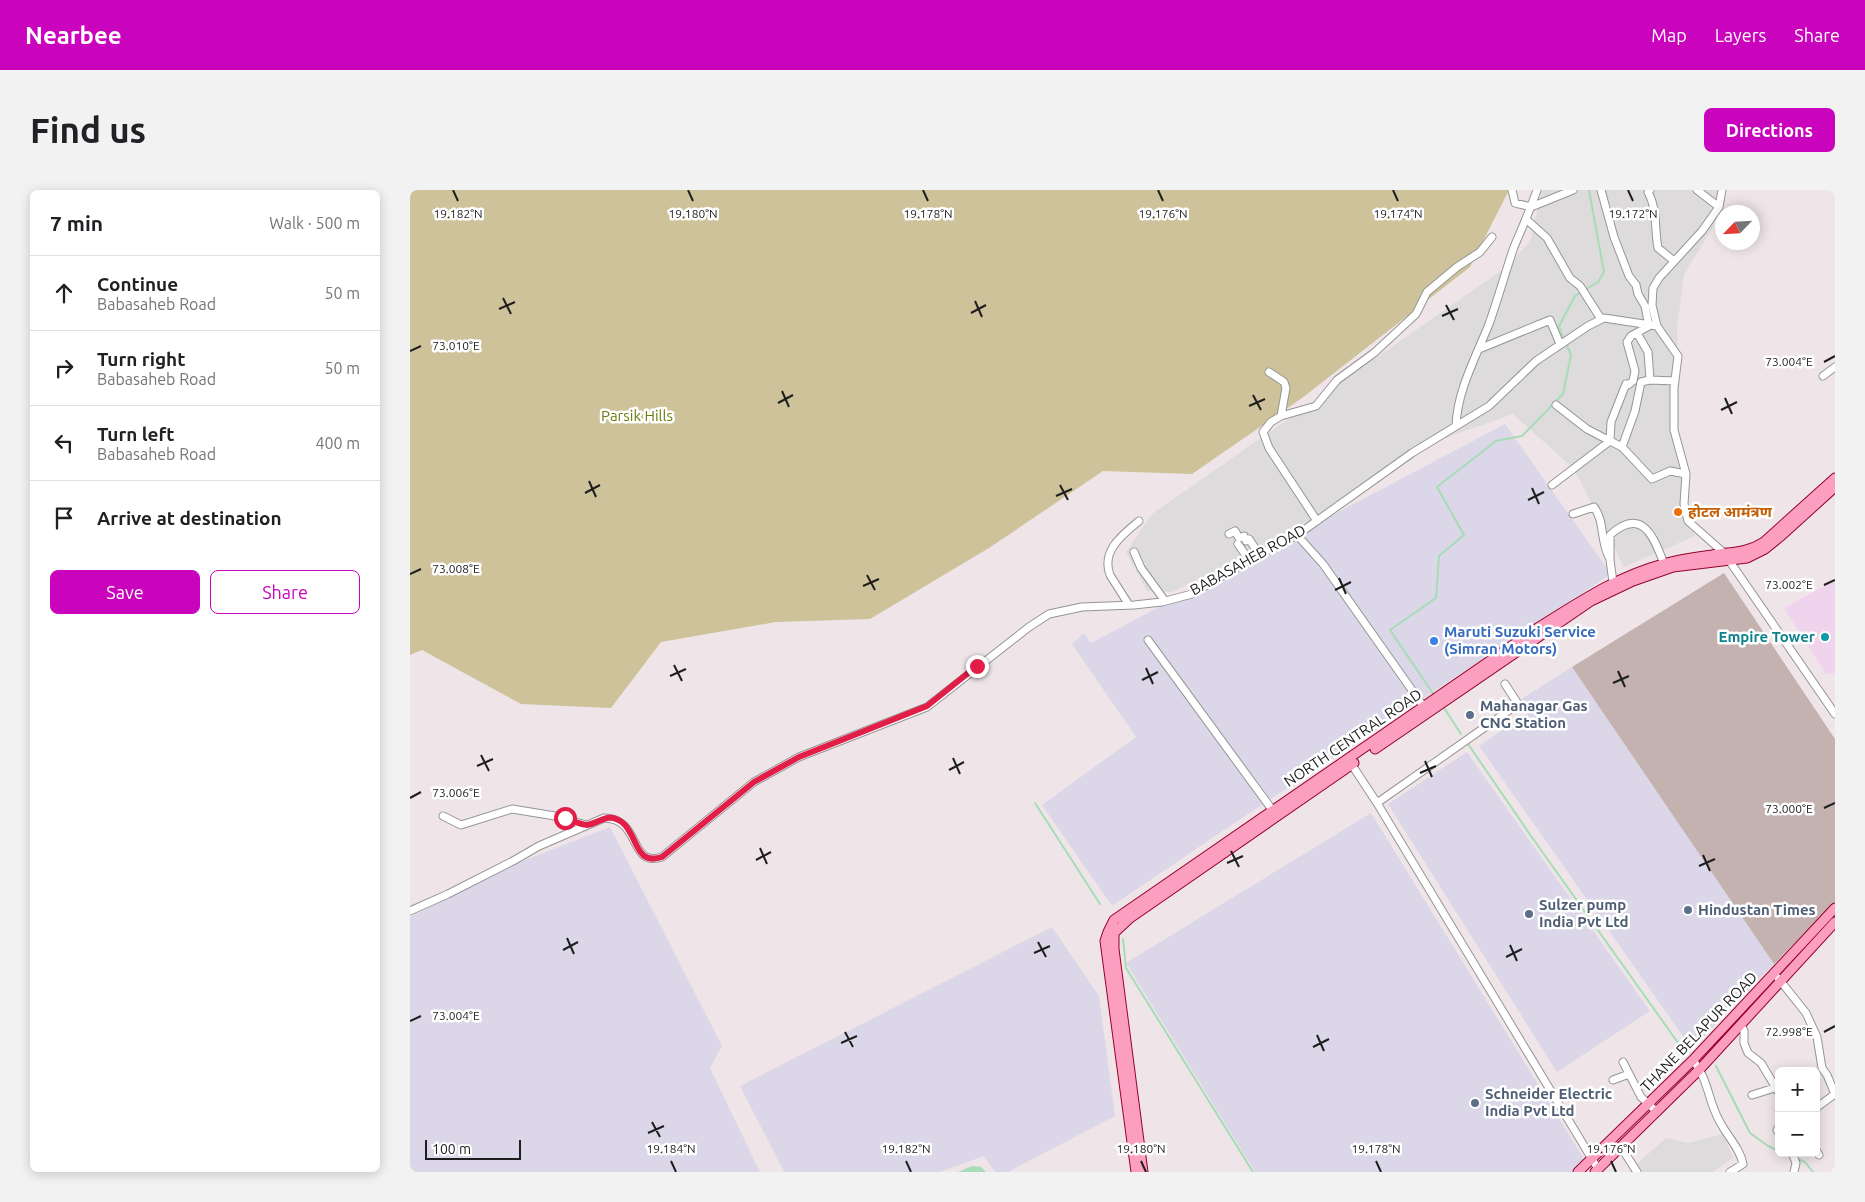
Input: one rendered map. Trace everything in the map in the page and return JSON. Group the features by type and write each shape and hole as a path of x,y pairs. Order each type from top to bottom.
{"main road":[{"name":"NORTH CENTRAL ROAD","path":"1111,932 1114,920 1124,912 1275,814 1428,707 1591,601 1633,581 1673,568 1726,557 1746,551 1764,542 1835,478"},
{"name":"NORTH CENTRAL ROAD","path":"1428,707 1536,629 1613,582 1664,564 1726,557 1747,558 1765,549 1835,487"},
{"name":"THANE BELAPUR ROAD","path":"1578,1172 1693,1060 1835,908"},
{"name":"THANE BELAPUR ROAD","path":"1597,1171 1700,1069 1835,922"},
{"path":"1111,932 1105,942 1136,1172"},
{"path":"1111,932 1143,1172"}],"street":[{"path":"1512,190 1516,204 1531,207 1573,190"},
{"path":"1456,426 1456,412 1461,394 1502,288 1514,247 1527,220 1537,190"},
{"path":"1600,190 1614,238 1629,276 1636,285 1638,294 1653,326 1678,356 1675,381 1674,430 1686,474 1684,504 1688,521 1726,557 1835,714"},
{"path":"1697,190 1716,205"},
{"path":"1719,205 1722,190"},
{"path":"1648,191 1654,201 1656,212 1658,248 1674,261"},
{"path":"1653,326 1653,288 1659,278 1702,231 1715,213"},
{"path":"1527,220 1548,238 1570,278 1580,286 1601,319 1653,326"},
{"path":"1317,521 1269,448 1263,432 1271,422 1281,416 1316,406 1336,380 1374,353 1416,314 1427,292 1457,267 1480,252 1492,237"},
{"name":"BABASAHEB ROAD","path":"410,911 513,861 538,846 604,818 615,818 623,823 639,850 646,857 654,860 662,857 754,782 799,757 927,706 1029,627 1049,614 1082,606 1129,605 1165,601 1192,594 1259,554 1297,535 1412,453 1489,406 1536,361 1601,319"},
{"path":"1479,349 1550,320 1560,344"},
{"path":"1633,381 1635,371 1628,342 1631,336 1653,326"},
{"path":"1637,333 1648,352 1650,380"},
{"path":"1823,376 1835,367"},
{"path":"1269,372 1284,382 1286,388 1281,416"},
{"path":"1552,485 1610,441 1611,422 1626,384 1633,381 1675,381"},
{"path":"1622,447 1635,411 1641,382"},
{"path":"1556,405 1587,429 1622,447 1652,479 1670,471 1686,474"},
{"path":"1573,514 1594,507 1601,517 1604,549 1610,560"},
{"path":"1129,605 1110,575 1108,554 1124,533 1139,520"},
{"path":"1613,582 1610,560 1610,535 1620,526 1643,525 1658,546 1664,564"},
{"path":"1229,534 1235,531 1239,538 1244,536 1246,541 1249,539 1259,554"},
{"path":"1297,535 1323,564 1428,707"},
{"path":"1238,544 1249,560"},
{"path":"1134,552 1141,568 1165,601"},
{"path":"1148,640 1275,814"},
{"path":"1377,803 1518,704 1505,684"},
{"path":"1350,762 1377,803 1592,1159 1597,1171"},
{"path":"443,816 461,825 512,809 554,816 586,825"},
{"path":"1775,974 1806,1012 1817,1038 1819,1067"},
{"path":"1741,1025 1748,1053 1761,1063 1775,1085"},
{"path":"1693,1060 1700,1069 1718,1120 1741,1156 1743,1164 1730,1172"},
{"path":"1623,1062 1635,1087 1657,1112"},
{"path":"1820,1071 1827,1075 1835,1094 1820,1105"},
{"path":"1613,1080 1629,1074"},
{"path":"1752,1095 1775,1091"},
{"path":"1621,1147 1637,1172"},
{"path":"1793,1157 1796,1163 1794,1172"}],"shaded area":[{"path":"1542,190 1721,190 1718,205 1715,205 1712,229 1684,274 1677,328 1679,387 1673,440 1695,536 1624,567 1574,469 1513,414 1440,440 1274,542 1172,592 1147,591 1126,552 1152,514 1502,270 1530,242"},
{"path":"1505,424 1611,574 1112,906 1042,805 1136,737 1072,644 1084,633 1091,643"},
{"path":"1724,573 1835,739 1835,902 1774,964 1572,667"},
{"path":"1835,580 1835,673 1826,674 1784,608"},
{"name":"Hindustan Times","path":"1572,667 1774,964 1692,1049 1479,746 1528,713 1520,700"},
{"path":"1467,752 1650,1011 1557,1072 1388,804"},
{"path":"1371,813 1584,1159 1571,1172 1255,1172 1126,963"},
{"path":"610,827 722,1046 710,1068 760,1172 410,1172 410,917 523,861"},
{"path":"1052,927 1099,996 1115,1116 1008,1172 995,1172 984,1156 940,1172 784,1172 740,1086"},
{"path":"1723,1134 1733,1158 1713,1172 1628,1172 1666,1138 1688,1143"},
{"path":"972,1166 981,1167 986,1172 958,1172"}],"green space":[{"name":"Parsik Hills","path":"410,190 1509,190 1470,267 1302,398 1192,474 1103,471 989,548 870,619 776,622 661,642 611,708 521,704 422,650 410,655"}],"waterway":[{"path":"1585,290 1598,282 1604,272 1589,190"},
{"path":"1564,339 1559,326 1575,296 1581,292"},
{"path":"1434,695 1390,630 1436,598 1439,556 1464,535 1437,487 1496,441 1522,436 1563,394 1571,355 1566,343"},
{"path":"1444,708 1461,734"},
{"path":"1468,744 1686,1054"},
{"path":"1035,803 1100,904"},
{"path":"1123,939 1126,968 1253,1172"},
{"path":"1716,1066 1750,1133 1775,1149"},
{"path":"1796,1158 1805,1162 1813,1172"}],"place":[{"name":"होटल आमंत्रण","path":"1678,512"},
{"name":"Empire Tower","path":"1825,637"},
{"name":"Maruti Suzuki Service (Simran Motors)","path":"1434,641"},
{"name":"Mahanagar Gas CNG Station","path":"1470,715"},
{"name":"Hindustan Times","path":"1688,910"},
{"name":"Sulzer pump India Pvt Ltd","path":"1529,914"},
{"name":"Schneider Electric India Pvt Ltd","path":"1475,1103"}],"route":[{"path":"565,818 586,825 604,818 615,818 623,823 639,850 646,857 654,860 672,850 754,782 799,757 927,706 977,666"}]}
